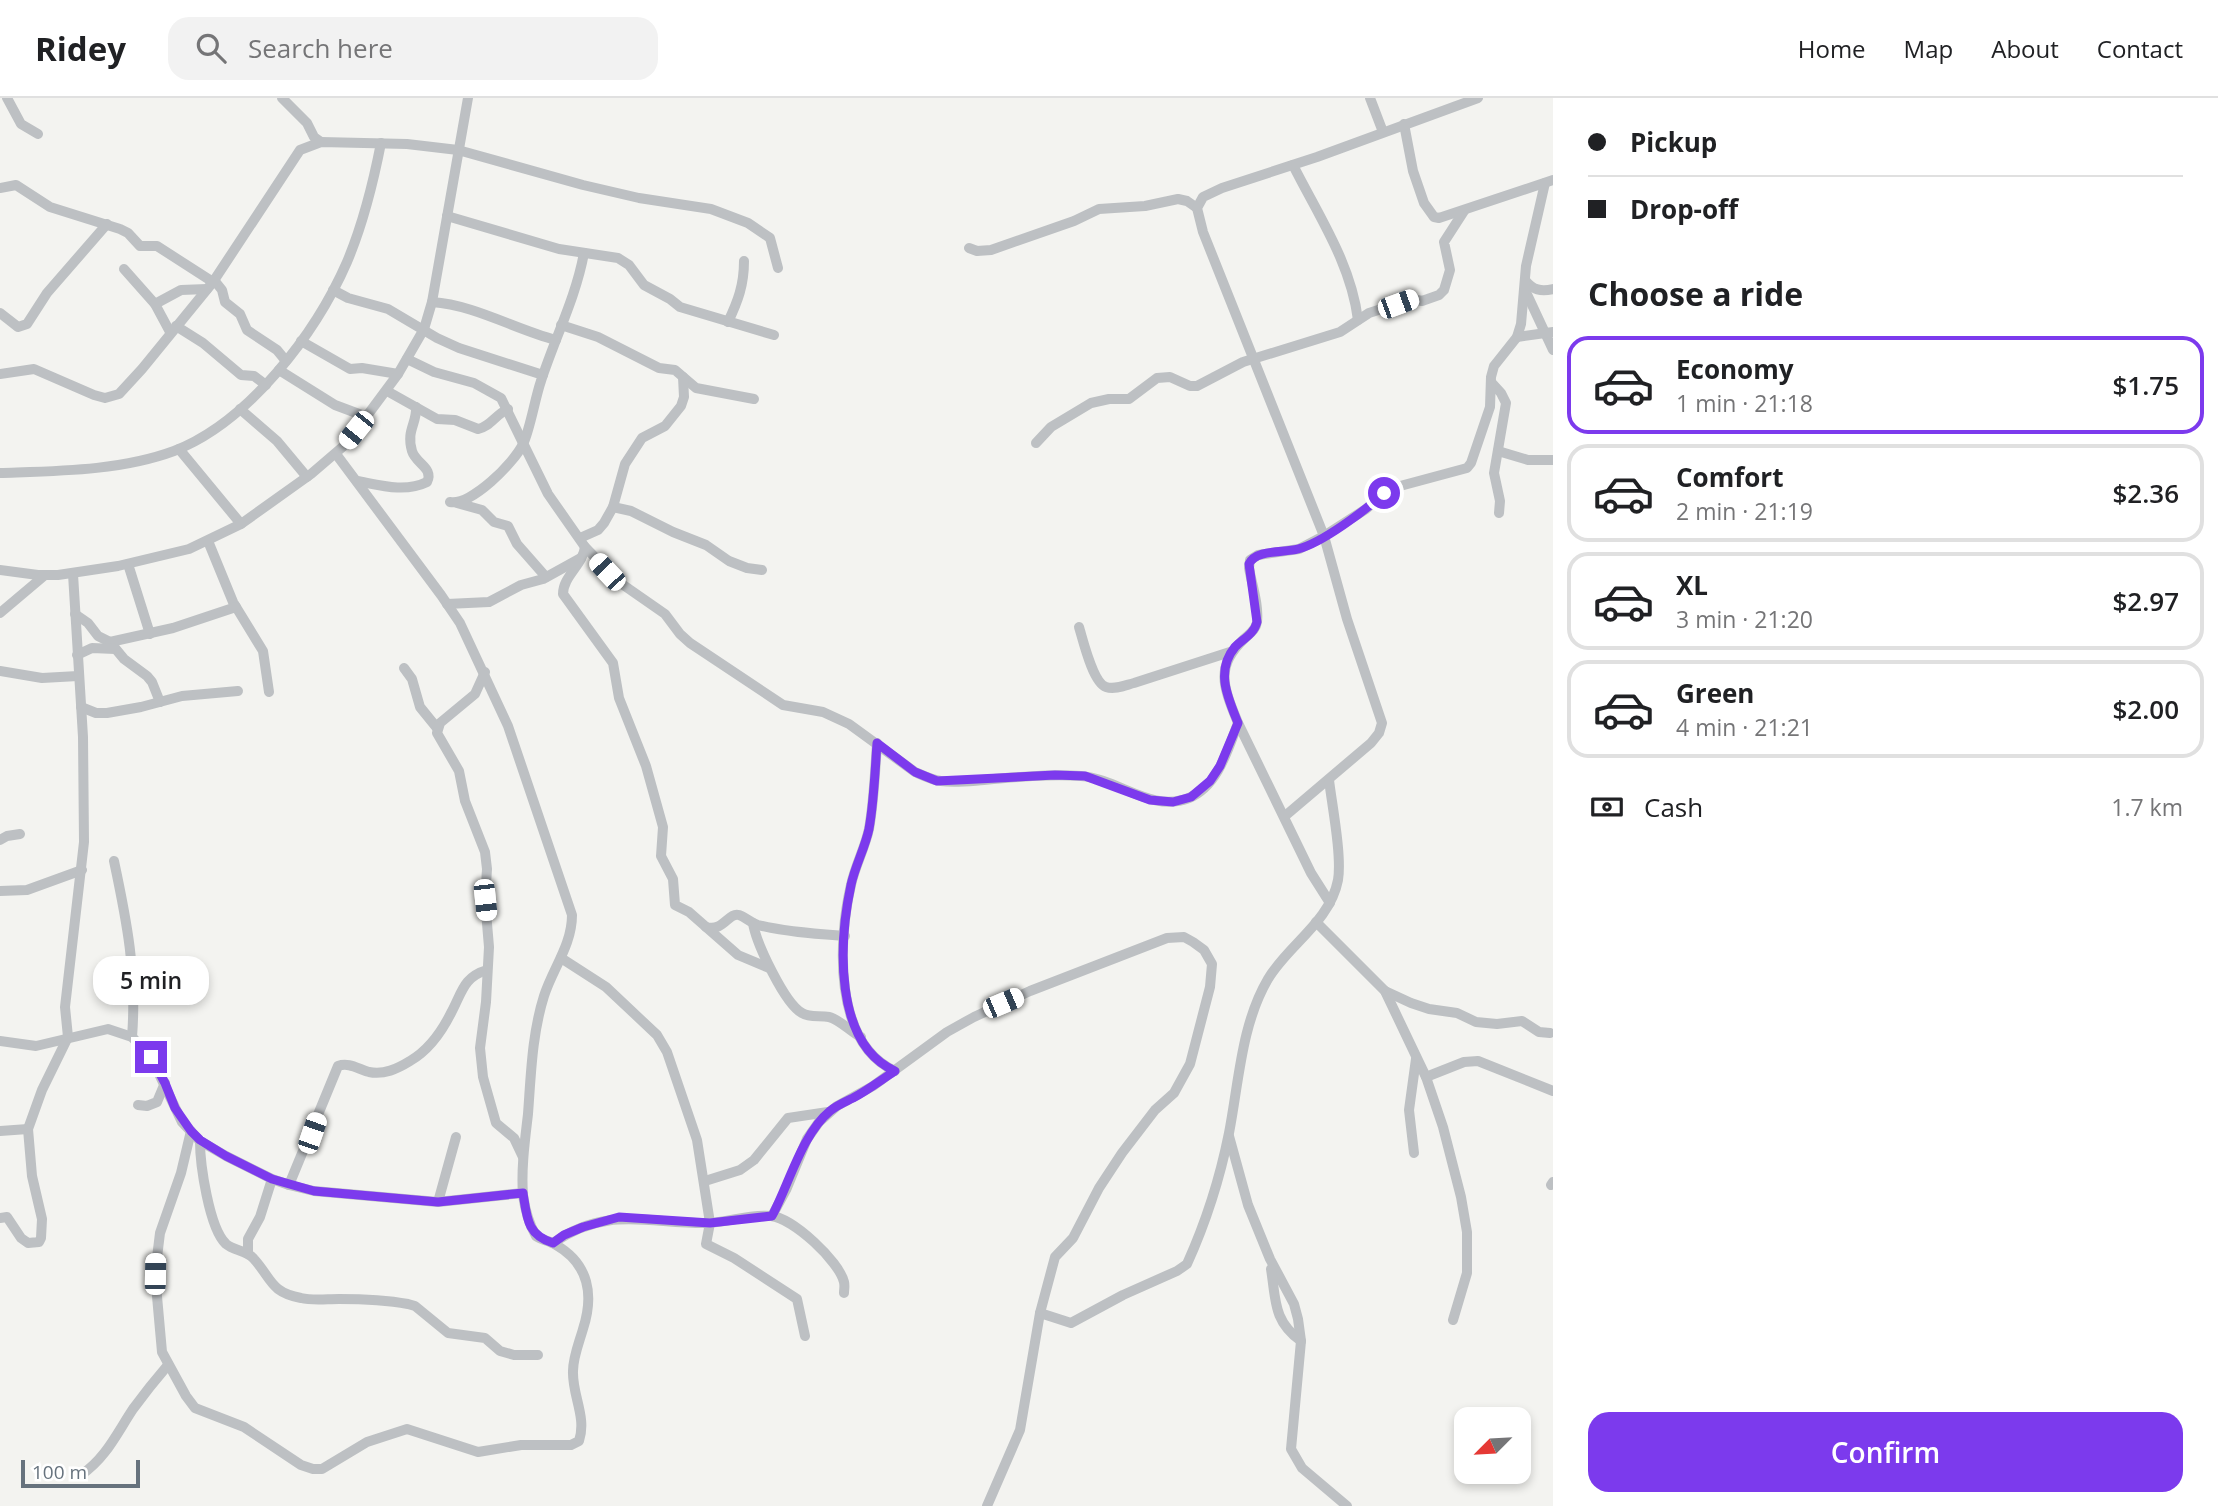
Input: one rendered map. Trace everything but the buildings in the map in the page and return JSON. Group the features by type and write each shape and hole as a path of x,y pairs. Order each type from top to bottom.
{"street":[{"path":"282,98 307,123 314,137 321,142"},
{"path":"0,570 45,575 73,574 128,564 208,541 241,524 336,454 387,391 424,329 432,302 468,98"},
{"path":"1370,98 1383,132"},
{"path":"1285,816 1371,743 1379,733 1382,723 1347,619 1324,536 1252,360 1203,232 1197,208 1200,201 1210,193 1478,98"},
{"path":"6,105 21,124 38,134"},
{"path":"1404,124 1413,171 1430,215 1439,218 1464,211 1549,181"},
{"path":"0,374 34,369 81,391 105,398 124,389 211,284 300,150 321,142 458,150 583,185 639,198 711,209 748,223 763,233 773,243 778,268"},
{"path":"0,473 99,467 136,461 178,449 213,430 240,409 266,385 301,341 333,290 360,229 381,144"},
{"path":"1293,165 1311,201 1326,223 1338,251 1359,320"},
{"path":"1330,903 1311,873 1259,768 1238,723 1224,680 1224,669 1233,651 1253,631 1257,622 1250,560 1258,555 1300,549 1366,509 1389,489 1466,468 1471,463 1488,416 1494,366 1517,337 1522,319 1524,284 1549,181"},
{"path":"0,188 16,185 50,207 107,224 128,233 140,246 154,245 171,254 222,290 225,302 240,314 247,330 276,350 282,365 335,405 367,417"},
{"path":"970,248 977,251 991,250 1074,221 1099,209 1145,206 1178,199 1197,208"},
{"path":"1036,443 1051,428 1091,403 1129,398 1152,381 1164,376 1197,386 1252,360 1340,332 1369,313 1412,299 1427,300 1444,290 1450,270 1444,242 1464,211"},
{"path":"447,216 542,245 618,258 629,265 643,285 680,307 774,335"},
{"path":"0,313 18,327 27,324 47,293 107,224"},
{"path":"563,587 544,578 517,544 508,526 494,522 482,510 454,503 487,486 523,444 543,375 578,282 584,253"},
{"path":"728,322 744,281 744,261"},
{"path":"124,269 173,329 203,343 241,375 254,376 266,385"},
{"path":"155,304 181,290 211,284"},
{"path":"1524,284 1540,291 1553,289"},
{"path":"1524,284 1549,333 1553,350"},
{"path":"333,290 348,298 388,309 459,348 543,375"},
{"path":"432,302 471,309 556,340"},
{"path":"561,325 598,337 659,368 671,368 696,388 754,399"},
{"path":"1517,337 1549,333"},
{"path":"301,341 350,369 362,368 398,374"},
{"path":"407,359 433,372 474,383 501,398 556,508 583,547 619,582 665,614 690,643 783,705 832,715 877,743 915,772 937,781 1085,776 1150,800 1173,802 1191,797 1210,781 1220,766 1238,723"},
{"path":"447,604 489,602 521,585 544,578 583,547 613,507 625,464 642,439 666,426 681,405 684,397 683,377"},
{"path":"1491,382 1506,403 1494,473 1500,501 1499,513"},
{"path":"387,391 438,419 455,419 478,429 487,426 496,415 508,409"},
{"path":"357,481 396,487 412,487 427,482 430,476 428,471 415,458 411,444 410,430 416,407"},
{"path":"240,409 277,441 307,477"},
{"path":"178,449 241,524"},
{"path":"1498,450 1531,460 1553,460"},
{"path":"191,1131 155,1258 162,1352 195,1408 244,1427 301,1465 313,1469 322,1469 367,1442 407,1429 478,1452 521,1445 571,1445 579,1441 583,1431 573,1374 575,1355 590,1309 587,1281 581,1268 566,1252 536,1236 523,1193 538,1022 544,995 572,927 568,902 518,751 485,672 460,623 336,454"},
{"path":"613,507 631,510 673,532 706,545 729,561 762,570"},
{"path":"208,541 236,607 259,641 269,692"},
{"path":"583,547 563,587 565,599 613,663 620,698 646,766 663,827 661,856 673,878 675,905 690,912 738,955 769,968"},
{"path":"128,564 150,634"},
{"path":"0,1218 7,1217 21,1238 28,1243 39,1242 42,1219 32,1177 28,1129 42,1090 68,1037 65,1007 84,842 81,707 73,574"},
{"path":"0,613 45,575"},
{"path":"77,655 92,648 113,646 236,607"},
{"path":"75,614 88,623 98,636 113,646 124,659 147,676 160,702"},
{"path":"1079,627 1091,665 1105,687 1134,683 1233,651"},
{"path":"404,668 412,678 420,707 437,728 439,737 456,762 466,802 485,852 489,947 480,1048 483,1076 496,1123 514,1138 524,1158"},
{"path":"0,671 42,678 78,676"},
{"path":"437,728 448,715 475,694 485,672"},
{"path":"81,707 96,713 107,713 182,696 238,691"},
{"path":"877,743 868,831 851,884 843,985 848,1007 872,1056 895,1071"},
{"path":"1040,1313 1071,1323 1187,1264 1216,1193 1246,1034 1261,994 1269,978 1330,903 1338,878 1329,779"},
{"path":"0,840 20,834"},
{"path":"114,861 134,979 132,1037"},
{"path":"0,891 27,890 82,870"},
{"path":"706,927 720,928 735,914 753,923 811,934 845,936"},
{"path":"1316,922 1385,991 1426,1077 1449,1146 1467,1232 1467,1273 1453,1320"},
{"path":"753,923 769,968 799,1012 809,1016 832,1017 861,1037"},
{"path":"772,1216 807,1139 828,1112 895,1071 947,1032 1030,991 1167,938 1184,937 1204,950 1212,964 1210,987 1190,1065 1174,1093 1122,1153 1099,1188 1073,1238 1055,1257 1040,1313 1020,1430 986,1506"},
{"path":"561,958 606,986 663,1043 694,1130 705,1181 710,1223 707,1245 734,1258 797,1299 805,1336"},
{"path":"289,1185 338,1066 345,1065 369,1072 386,1072 410,1061 437,1038 463,985 471,977 487,970"},
{"path":"1385,991 1420,1006 1457,1013 1476,1022 1497,1024 1522,1021 1539,1032 1550,1033"},
{"path":"0,1041 36,1045 108,1028 132,1037 151,1057 175,1108 200,1140 226,1156 289,1185 314,1191 438,1202 523,1193"},
{"path":"1414,1153 1409,1110 1416,1056"},
{"path":"1426,1077 1464,1062 1478,1061 1553,1091"},
{"path":"138,1105 147,1106 157,1102 165,1083"},
{"path":"705,1181 740,1170 754,1160 788,1118 828,1112"},
{"path":"0,1131 28,1129"},
{"path":"1229,1134 1242,1188 1270,1259 1294,1304 1301,1341 1291,1449 1302,1468 1348,1506"},
{"path":"438,1202 456,1137"},
{"path":"200,1140 204,1186 219,1233 226,1244 248,1254 270,1283 290,1295 314,1300 408,1304 415,1306 448,1333 485,1338 500,1352 538,1355"},
{"path":"248,1254 249,1234 260,1217 272,1179"},
{"path":"553,1243 583,1227 619,1217 710,1223 772,1216 783,1219 827,1255 844,1282 844,1293"},
{"path":"1270,1259 1280,1321 1290,1334 1301,1341"},
{"path":"81,1475 90,1469 114,1442 132,1411 168,1365"}],"route":[{"path":"151,1057 182,1122 200,1140 226,1156 289,1185 314,1191 438,1202 523,1193 532,1230 542,1240 553,1243 583,1227 619,1217 710,1223 772,1216 807,1139 819,1122 828,1112 895,1071 882,1065 865,1045 848,1007 842,972 851,884 871,817 877,743 915,772 937,781 1085,776 1159,802 1173,802 1191,797 1202,790 1220,766 1238,723 1228,698 1224,669 1235,648 1256,627 1250,560 1258,555 1310,545 1366,509 1384,493"}]}
